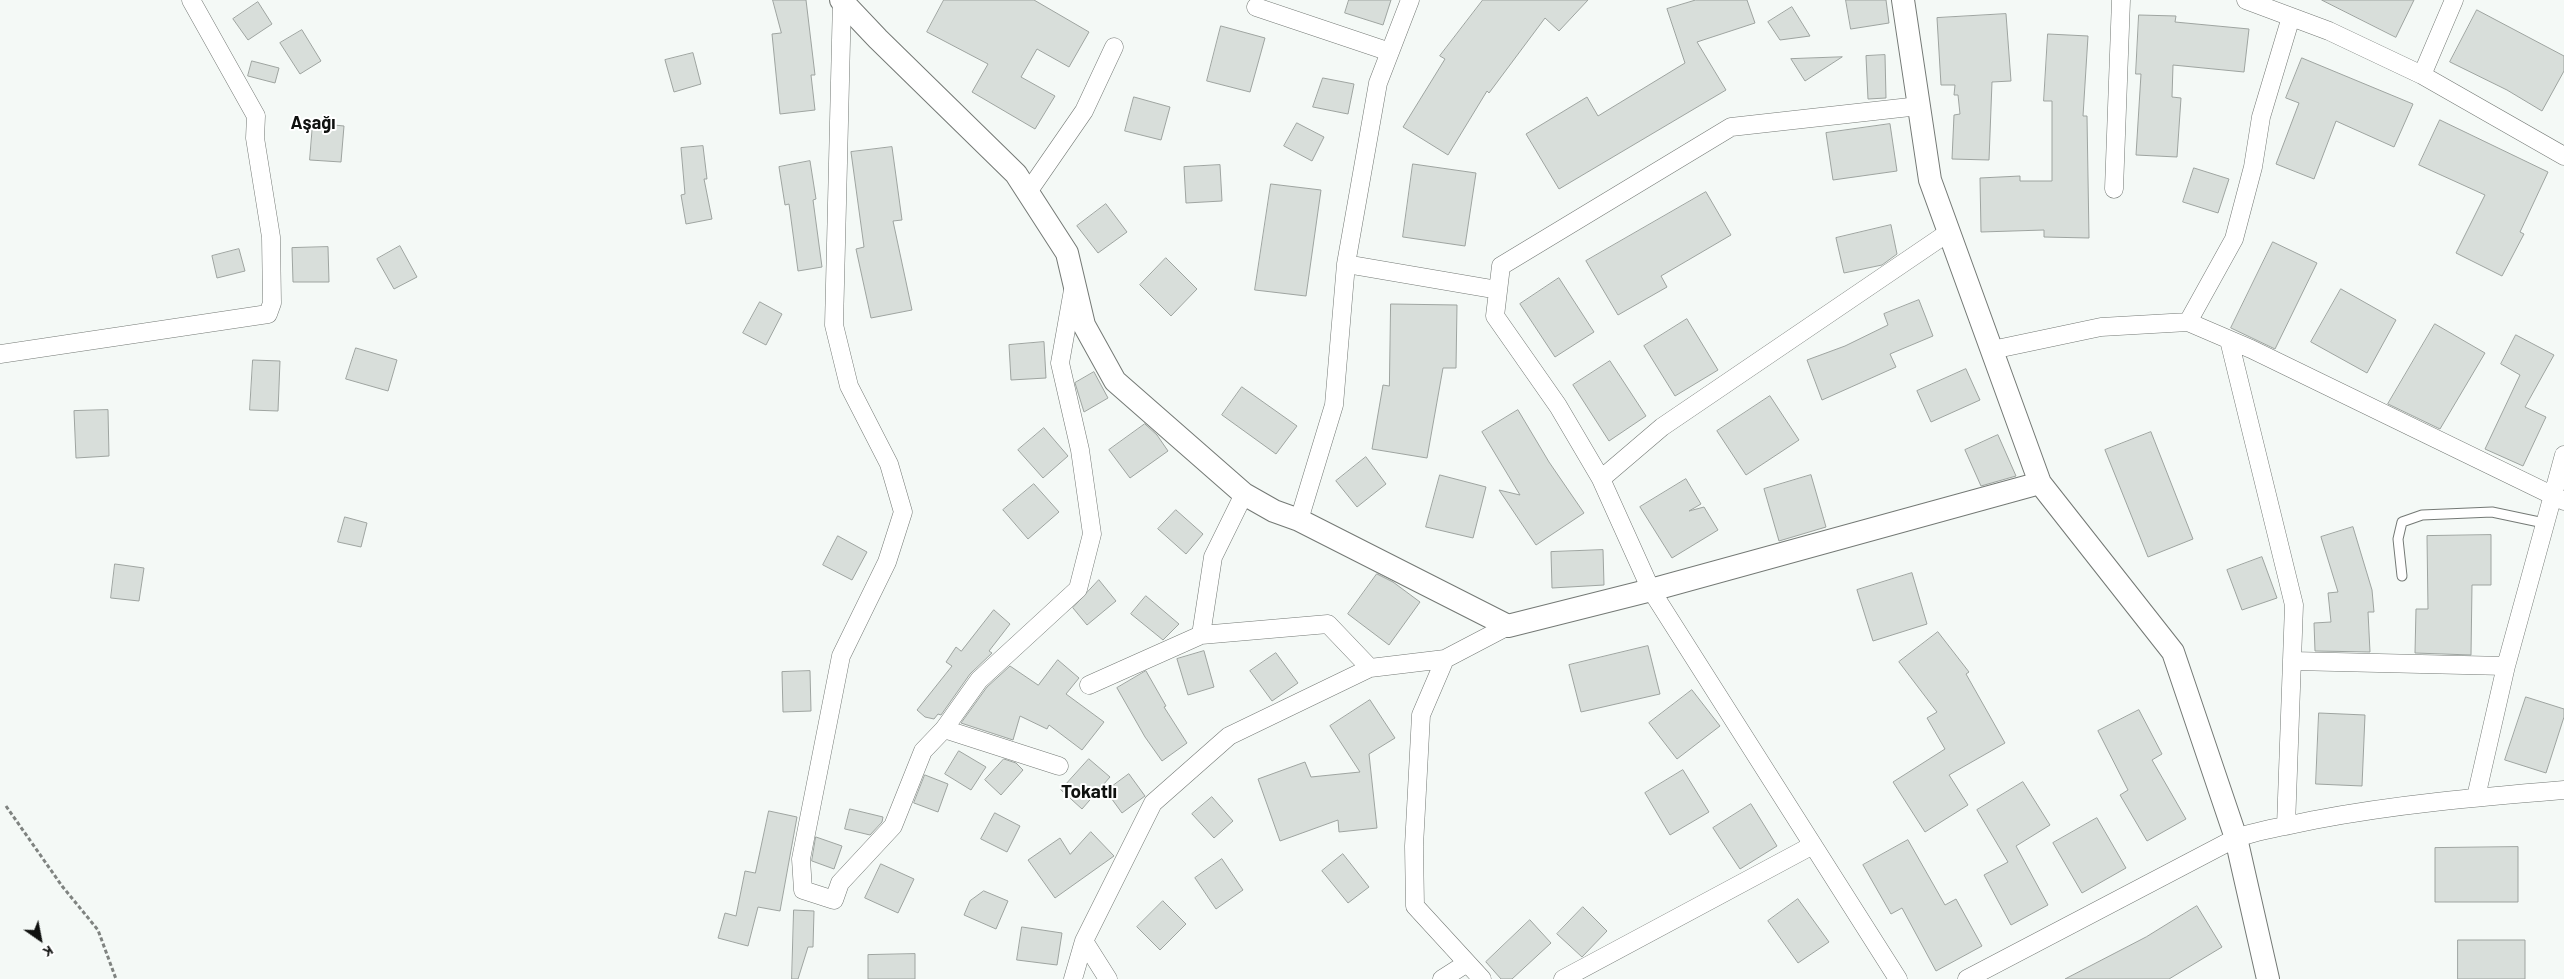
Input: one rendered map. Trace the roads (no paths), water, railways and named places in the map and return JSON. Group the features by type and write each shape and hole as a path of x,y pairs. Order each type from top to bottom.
{"street":[{"path":"0,354 268,314 272,303 271,237 255,138 256,116 191,0"},
{"path":"842,0 878,40 1016,174 1067,253 1084,325 1115,381 1244,494 1274,512 1299,520 1508,626"},
{"path":"842,0 834,325 849,386 889,464 903,512 887,562 841,656 801,858 803,890 834,900 840,883 893,826 923,750 944,729 979,680 1078,589 1092,534 1080,450 1060,363 1074,285"},
{"path":"1299,520 1334,405 1346,264 1378,83 1410,0"},
{"path":"1903,0 1930,180 2040,483 2173,652 2236,838 2268,979"},
{"path":"2114,189 2121,0"},
{"path":"2246,0 2329,30 2422,75 2564,156"},
{"path":"2422,75 2454,0"},
{"path":"1256,6 1390,52"},
{"path":"2188,322 2234,239 2253,167 2261,117 2291,17"},
{"path":"1028,192 1084,111 1114,47"},
{"path":"1898,979 1651,590 1601,479 1558,406 1495,316 1501,266 1731,127 1919,106"},
{"path":"1601,479 1662,427 1949,232"},
{"path":"1346,264 1498,290"},
{"path":"1992,350 2101,327 2188,322 2558,499"},
{"path":"2229,340 2294,606 2286,826"},
{"path":"2476,797 2506,666 2544,523 2558,499 2564,456"},
{"path":"1073,979 1084,941 1153,803 1229,736 1370,668 1445,659 1508,626 1651,590 2040,483"},
{"path":"1201,635 1214,557 1244,494"},
{"path":"1089,686 1201,635 1328,624 1370,668"},
{"path":"1445,659 1421,715 1414,846 1415,906 1482,979"},
{"path":"2293,661 2506,666"},
{"path":"944,729 1059,766"},
{"path":"1968,979 2236,838 2264,829 2362,811 2476,797 2564,790"},
{"path":"1563,979 1813,845"},
{"path":"1084,941 1108,979"},
{"path":"1442,979 1467,963"}],"lane":[{"path":"2402,576 2398,539 2402,522 2422,515 2492,512 2544,523"}],"district":[{"name":"Aşağı","path":"313,123"},
{"name":"Tokatlı","path":"1089,792"}]}
